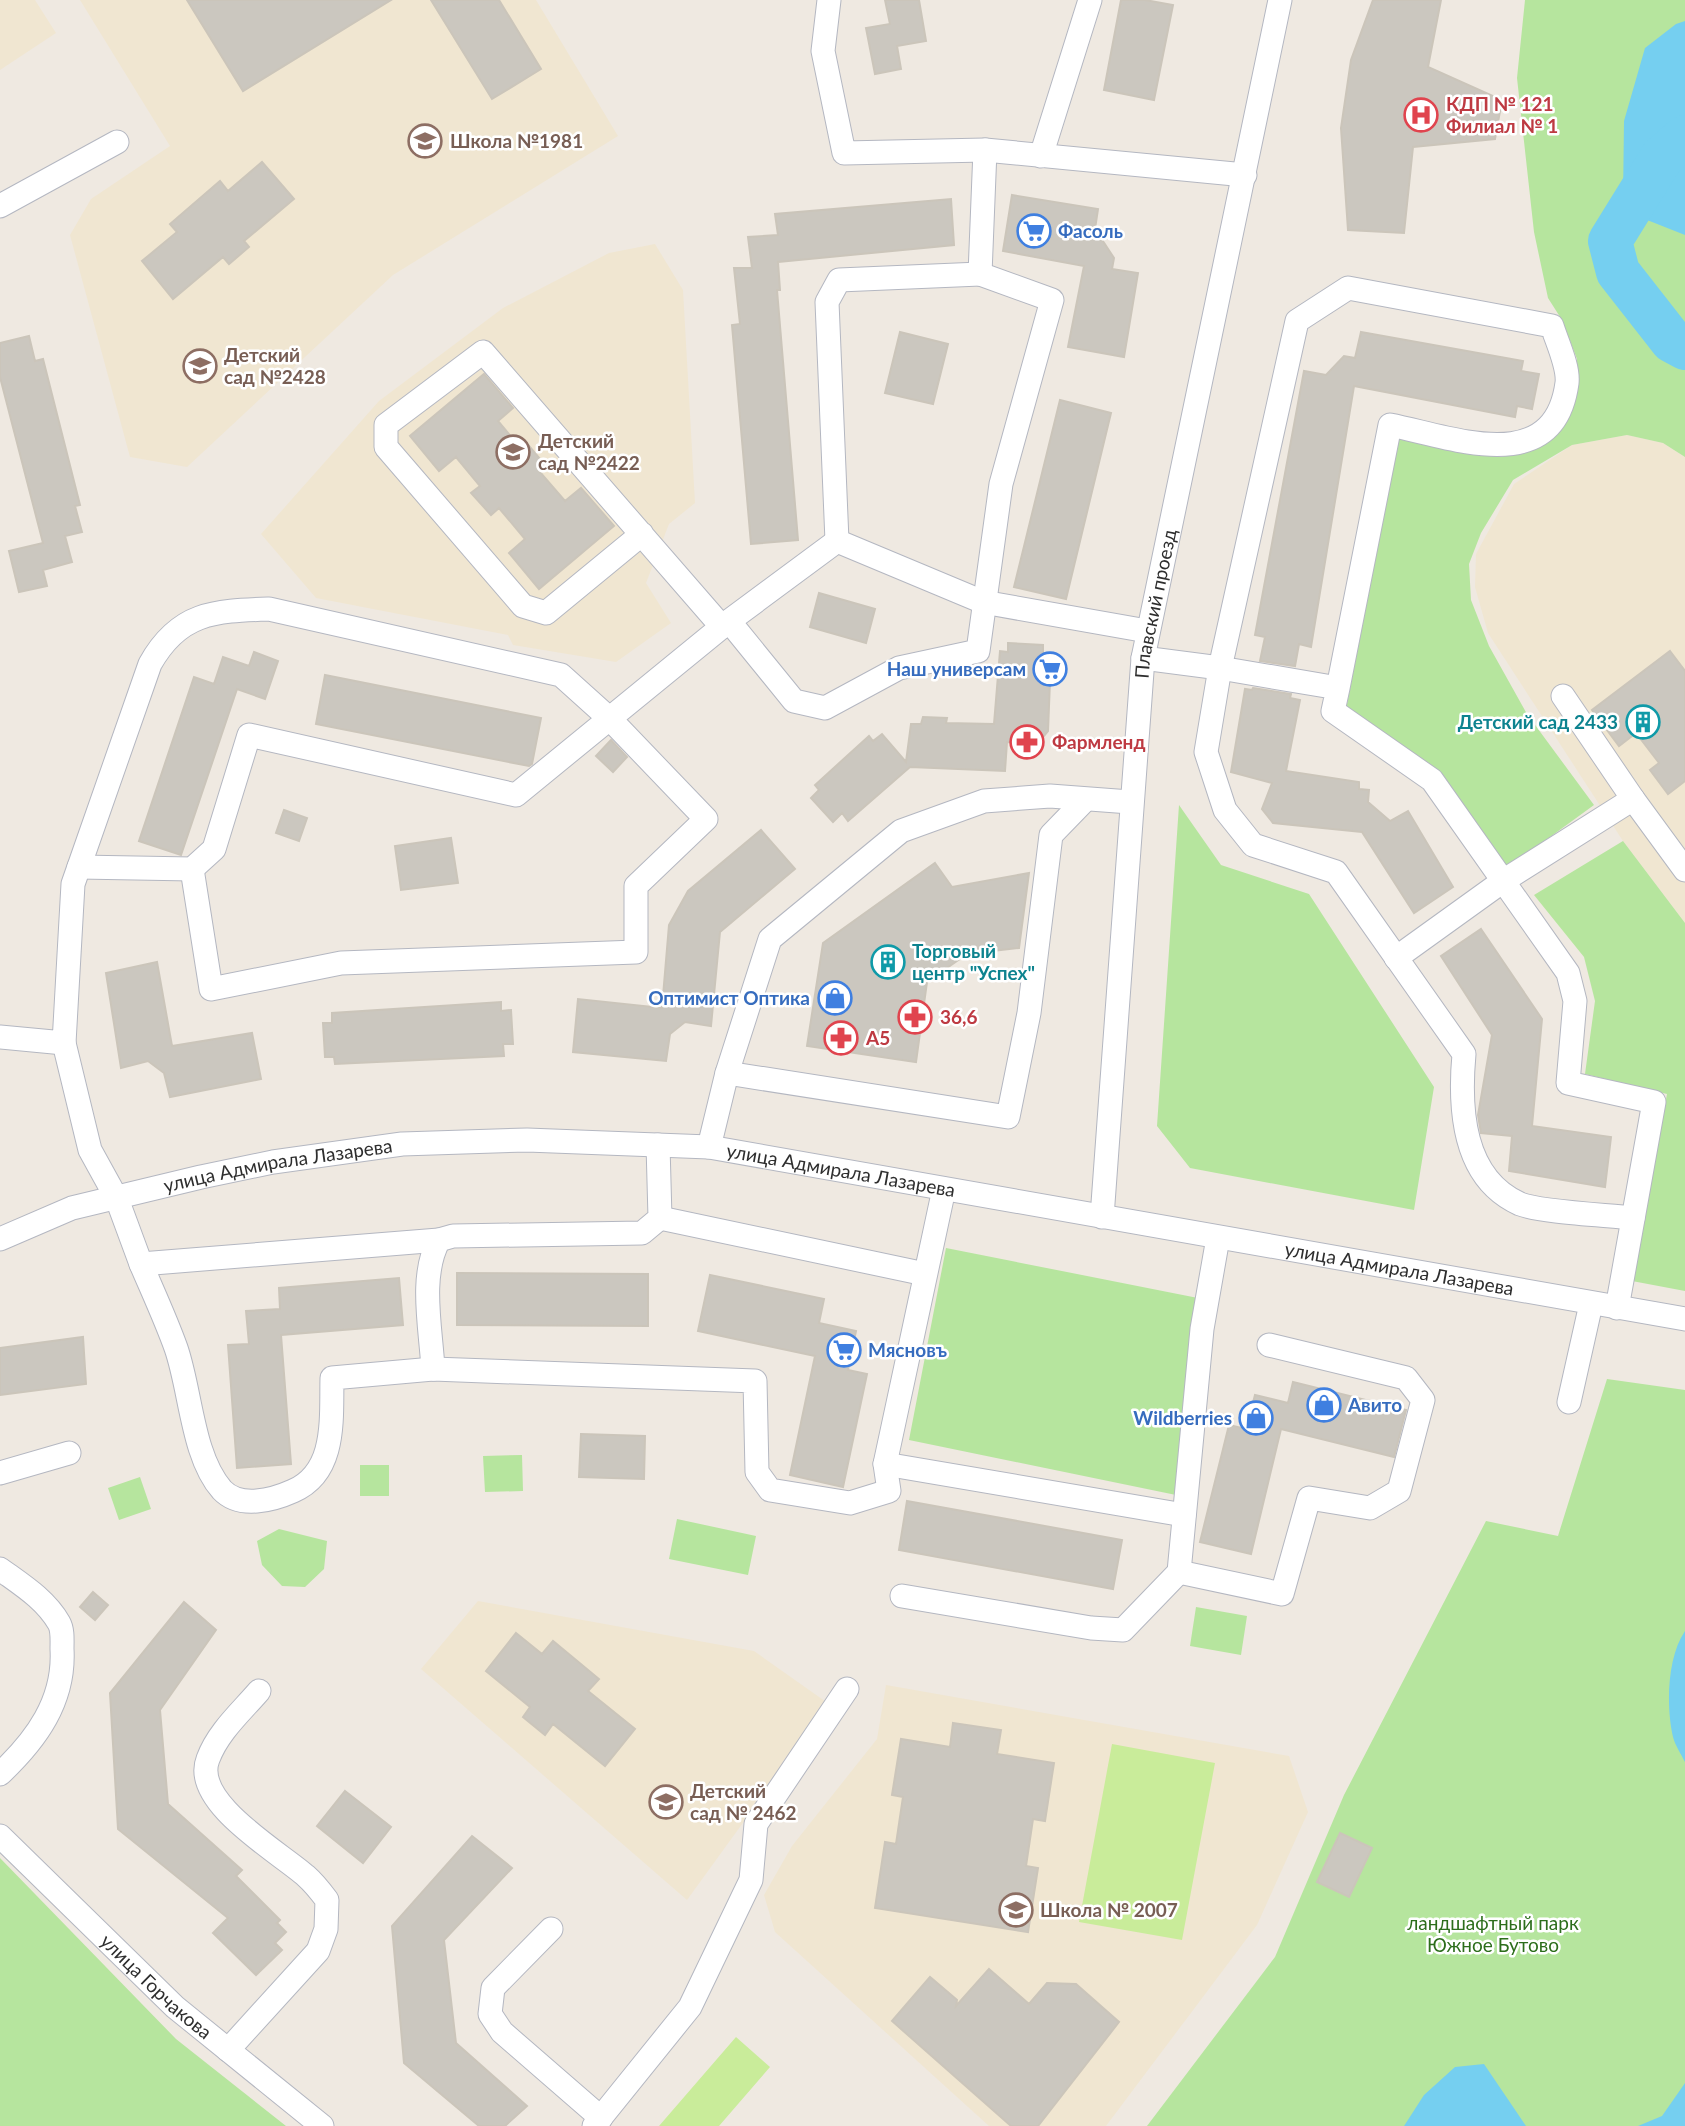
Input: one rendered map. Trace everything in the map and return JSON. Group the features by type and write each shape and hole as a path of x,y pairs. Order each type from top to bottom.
{"street":[{"path":"829,0 823,51 844,153 985,150 1245,174"},
{"path":"1041,156 1090,0"},
{"name":"Плавский проезд","path":"1102,1217 1130,802 1143,658 1280,0"},
{"path":"0,206 117,142"},
{"path":"980,274 985,150"},
{"path":"642,534 546,612 523,606 386,447 386,425 483,352 642,534 794,701 825,708 899,668 978,652 1001,484 1052,300 980,274 839,280 827,302 837,541"},
{"path":"1618,1308 1654,1102 1568,1083 1575,1001 1568,973 1432,780 1333,711 1390,425 1504,447 1532,439 1553,424 1567,381 1552,326 1348,288 1297,321 1220,668 1206,752 1225,810 1253,845 1336,872 1464,1054 1461,1091 1467,1141 1493,1188 1522,1205 1633,1218"},
{"path":"837,541 983,602 1147,631"},
{"path":"79,867 192,869 214,849 249,735 516,795 726,624 837,541"},
{"path":"192,869 211,989 341,963 636,952 636,886 706,818 611,720 561,675 269,609 221,611 177,628 162,641 150,664 73,884 64,1042 90,1150 117,1199 177,1350 205,1461 224,1492 252,1503 277,1498 304,1487 324,1462 331,1434 332,1378 433,1369 755,1381 757,1472 771,1490 850,1503 889,1491 886,1464 944,1189"},
{"path":"1143,658 1338,688"},
{"path":"1563,696 1685,870"},
{"path":"709,1147 727,1073 769,939 901,831 984,800 1050,796 1130,802"},
{"path":"1396,958 1503,881 1633,799"},
{"path":"727,1073 1008,1117 1029,1013 1051,835 1085,800"},
{"path":"0,1037 64,1042"},
{"name":"улица Адмирала Лазарева","path":"0,1239 72,1208 273,1162 402,1144 527,1140 709,1147 1685,1319"},
{"path":"659,1145 660,1219"},
{"path":"141,1264 439,1240 453,1236 642,1233 660,1219 925,1274"},
{"path":"902,1596 1091,1628 1123,1630 1179,1572 1202,1329 1218,1238"},
{"path":"433,1369 429,1270 432,1252 439,1240"},
{"path":"1569,1402 1591,1304"},
{"path":"1179,1572 1282,1594 1309,1498 1370,1508 1399,1491 1423,1400 1406,1378 1269,1345"},
{"path":"0,1473 69,1453"},
{"path":"886,1464 1184,1515"},
{"path":"0,1569 42,1599 61,1625 63,1663 58,1695 41,1728 0,1774"},
{"path":"551,1929 493,1987 490,2014 502,2032 598,2122 690,2007 751,1880 756,1824 847,1689"},
{"path":"228,2050 318,1951 326,1929 327,1900 315,1885 232,1817 207,1786 206,1762 218,1738 260,1690"},
{"name":"улица Горчакова","path":"0,1836 174,2007 323,2126"}],"shaded area":[{"path":"0,0 35,0 56,33 0,70"},
{"path":"80,0 536,0 618,136 393,275 187,467 130,457 70,235 91,199 170,146"},
{"name":"Детский сад №2422","path":"655,244 683,290 695,503 669,524 646,583 671,623 616,662 513,645 508,635 316,598 261,534 379,401 503,308 609,253"},
{"path":"1627,435 1663,443 1685,457 1685,923 1623,841 1488,633 1475,587 1476,554 1514,484 1572,445"},
{"name":"Детский сад № 2462","path":"478,1601 754,1651 829,1704 687,1900 421,1669"},
{"name":"Школа № 2007","path":"886,1685 1289,1756 1308,1812 1257,1925 1106,2126 989,2126 775,1932 764,1895 792,1846 877,1739"}],"green space":[{"path":"1525,0 1685,0 1685,457 1663,443 1627,435 1572,445 1513,480 1481,533 1469,564 1471,600 1489,646 1527,714 1594,805 1506,869 1346,709 1400,435 1501,457 1535,447 1562,424 1577,359 1562,320 1548,298 1534,232 1517,78"},
{"path":"1179,805 1221,865 1309,894 1434,1087 1414,1210 1190,1168 1157,1126"},
{"path":"1623,841 1685,923 1685,1291 1632,1281 1667,1094 1585,1074 1595,1001 1584,957 1534,895"},
{"path":"946,1248 1213,1301 1176,1495 909,1440"},
{"name":"ландшафтный парк Южное Бутово","path":"1607,1379 1685,1390 1685,2126 1147,2126 1275,1957 1344,1795 1486,1521 1558,1536"},
{"path":"522,1455 523,1491 485,1492 483,1456"},
{"path":"360,1465 389,1465 389,1496 360,1496"},
{"path":"140,1477 151,1509 119,1520 108,1488"},
{"path":"677,1519 756,1536 748,1575 669,1559"},
{"path":"279,1529 327,1541 324,1569 305,1587 282,1586 262,1565 257,1541"},
{"path":"1196,1607 1247,1616 1241,1655 1190,1646"},
{"path":"1112,1744 1215,1763 1182,1940 1079,1922"},
{"path":"0,1858 176,2039 286,2126 0,2126"},
{"path":"736,2037 770,2067 719,2126 659,2126"}],"water":[{"path":"1685,21 1685,235 1637,216 1623,199 1624,121 1645,48 1676,24"},
{"path":"1685,1631 1685,1762 1673,1737 1669,1697 1671,1668"},
{"path":"1484,2064 1526,2126 1404,2126 1424,2095 1455,2067"},
{"path":"1685,2083 1685,2126 1638,2126 1662,2116"}],"building":[{"path":"187,0 391,0 243,91"},
{"path":"431,0 499,0 541,69 492,99"},
{"path":"885,0 919,0 926,41 897,46 901,69 875,74 866,28 890,24"},
{"path":"1121,0 1145,0 1173,5 1154,100 1104,90"},
{"name":"КДП № 121 Филиал № 1","path":"1373,0 1441,0 1428,67 1502,100 1495,139 1413,147 1404,233 1348,230 1341,128 1351,60"},
{"path":"262,162 294,199 244,241 249,247 229,264 223,257 173,299 142,261 177,232 170,224 220,181 228,191"},
{"path":"1012,195 1098,209 1095,229 1114,258 1112,269 1138,273 1124,357 1068,347 1084,266 1003,251"},
{"path":"951,199 954,245 778,262 780,290 777,290 798,540 751,544 732,325 740,324 734,268 752,268 748,237 778,235 775,214"},
{"path":"900,332 948,344 933,404 885,393"},
{"path":"1361,332 1523,361 1521,371 1539,374 1532,409 1517,406 1515,417 1354,386 1311,647 1299,644 1295,666 1260,661 1265,637 1255,635 1304,371 1326,375 1344,356 1355,358"},
{"path":"29,336 35,361 43,359 80,505 75,506 82,532 65,536 72,562 43,570 47,586 19,592 9,551 43,543 0,377 0,343"},
{"path":"484,374 513,408 498,421 523,451 529,446 546,466 539,471 565,501 581,488 614,526 539,589 509,553 525,539 499,508 491,515 471,493 480,486 456,457 439,471 410,436"},
{"path":"1060,400 1111,413 1066,599 1014,587"},
{"path":"819,593 875,609 866,643 810,627"},
{"path":"1008,643 1043,645 1043,656 1051,656 1048,731 1038,743 1007,742 1005,771 910,767 848,821 842,813 833,822 811,798 819,790 815,785 869,736 873,741 882,734 906,762 911,724 921,724 923,717 947,718 946,723 994,724 1000,651 1008,652"},
{"name":"Детский сад 2433","path":"1670,651 1685,671 1685,781 1668,794 1650,770 1659,763 1636,733 1619,746 1592,710"},
{"path":"254,652 278,661 265,699 237,689 181,855 139,841 194,677 214,684 223,657 249,666"},
{"path":"325,675 541,718 532,764 529,766 316,724"},
{"path":"1245,689 1291,694 1290,698 1300,700 1286,771 1359,782 1359,789 1369,790 1368,802 1390,821 1408,811 1453,887 1414,913 1362,832 1273,823 1262,809 1272,783 1231,772"},
{"path":"611,740 627,757 613,772 596,756"},
{"path":"284,810 307,818 299,841 276,833"},
{"path":"761,830 795,869 720,932 711,1026 685,1022 670,1034 666,1061 573,1052 578,999 662,1008 669,925 688,891"},
{"path":"451,838 458,883 401,890 395,846"},
{"name":"Торговый центр \"Успех\"","path":"935,863 952,887 1029,873 1019,948 967,954 927,982 916,1062 807,1046 823,943"},
{"path":"1481,929 1542,1019 1532,1126 1611,1137 1605,1187 1509,1171 1512,1136 1481,1133 1478,1115 1492,1035 1441,956"},
{"path":"157,962 172,1046 252,1033 261,1079 170,1097 164,1073 148,1061 121,1068 106,973"},
{"path":"501,1002 501,1011 511,1010 513,1044 503,1044 504,1056 335,1064 334,1057 325,1057 323,1023 332,1023 332,1013"},
{"path":"457,1273 648,1274 648,1326 457,1325"},
{"path":"710,1275 824,1299 819,1323 856,1331 848,1370 867,1374 843,1487 790,1475 815,1356 698,1331"},
{"path":"399,1278 403,1325 281,1335 291,1464 237,1468 228,1345 249,1344 246,1311 280,1309 279,1288"},
{"path":"83,1337 86,1384 0,1395 0,1348"},
{"path":"1293,1382 1406,1410 1394,1457 1281,1429 1251,1554 1200,1542 1229,1425 1246,1429 1255,1395 1288,1403"},
{"path":"581,1434 645,1436 644,1479 579,1477"},
{"path":"907,1501 1122,1540 1113,1589 899,1550"},
{"path":"93,1592 108,1605 95,1620 80,1607"},
{"path":"184,1602 216,1630 160,1710 168,1804 242,1870 236,1876 280,1920 277,1923 286,1932 275,1943 282,1950 256,1975 213,1933 228,1918 118,1829 110,1693"},
{"path":"516,1633 542,1654 553,1641 599,1679 588,1691 635,1729 605,1766 553,1724 545,1735 523,1717 530,1707 486,1671"},
{"path":"953,1723 1001,1730 997,1754 1054,1763 1045,1821 1033,1819 1026,1866 1038,1868 1028,1932 875,1908 885,1842 896,1844 903,1797 892,1795 901,1739 950,1747"},
{"path":"345,1791 391,1827 363,1863 317,1826"},
{"path":"1340,1833 1372,1848 1349,1897 1317,1882"},
{"path":"472,1836 512,1868 444,1940 456,2043 527,2106 505,2126 479,2126 404,2063 392,1926"},
{"path":"989,1969 1029,2004 1047,1983 1076,1984 1119,2022 1038,2126 1011,2126 892,2021 930,1977 957,2000 956,2006"}],"waterway":[{"path":"1685,137 1662,157 1610,241 1618,272 1672,341 1685,348"}],"place":[{"name":"КДП № 121 Филиал № 1","path":"1421,115"},
{"name":"Школа №1981","path":"425,141"},
{"name":"Фасоль","path":"1034,231"},
{"name":"Детский сад №2428","path":"200,366"},
{"name":"Детский сад №2422","path":"513,452"},
{"name":"Наш универсам","path":"1050,669"},
{"name":"Детский сад 2433","path":"1643,722"},
{"name":"Фармленд","path":"1027,742"},
{"name":"Торговый центр \"Успех\"","path":"888,962"},
{"name":"Оптимист Оптика","path":"835,998"},
{"name":"36,6","path":"915,1017"},
{"name":"А5","path":"841,1038"},
{"name":"Мясновъ","path":"844,1350"},
{"name":"Авито","path":"1324,1405"},
{"name":"Wildberries","path":"1256,1418"},
{"name":"Детский сад № 2462","path":"666,1802"},
{"name":"Школа № 2007","path":"1016,1910"}]}
